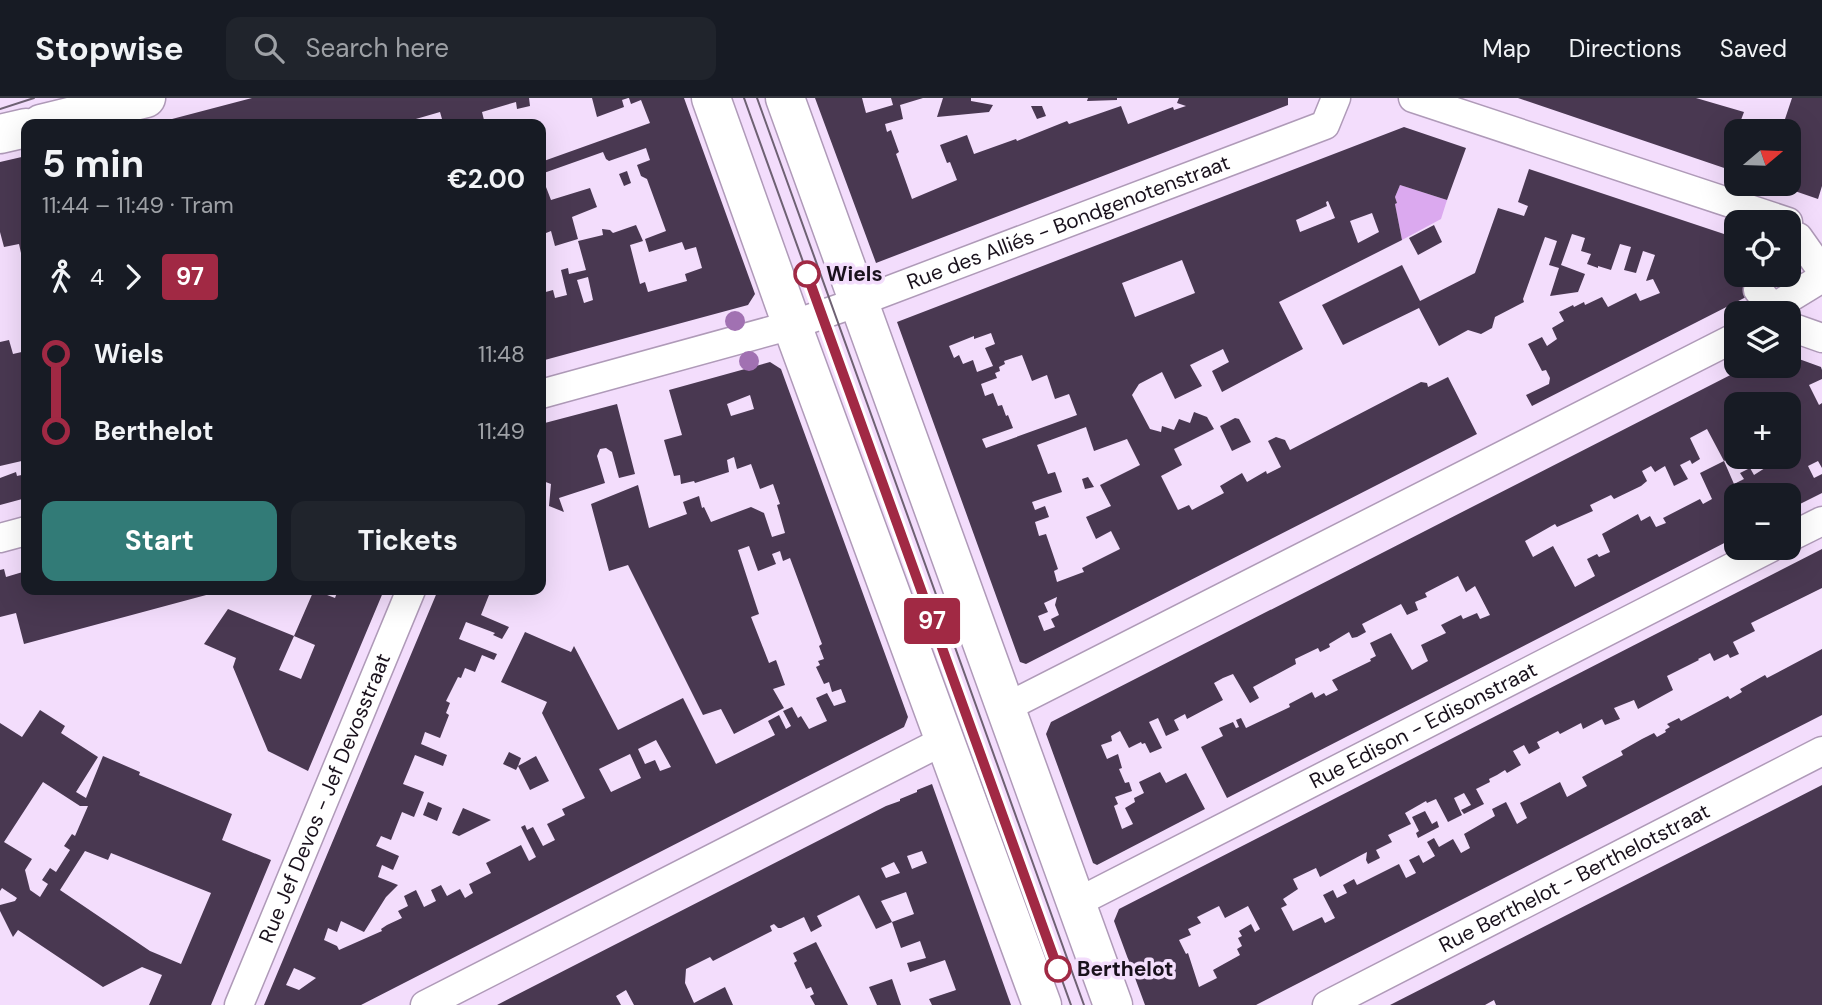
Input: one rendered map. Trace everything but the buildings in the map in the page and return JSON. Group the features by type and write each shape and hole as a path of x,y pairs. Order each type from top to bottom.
{"main road":[{"path":"61,119 146,98"},
{"path":"711,98 1042,1005"},
{"path":"785,98 861,301 1005,708 1114,1005"},
{"path":"0,134 21,129"}],"street":[{"name":"Rue des Alliés - Bondgenotenstraat","path":"546,393 792,325 861,301 1325,125 1336,98"},
{"path":"1413,98 1740,210"},
{"path":"1801,235 1822,271"},
{"path":"1795,301 1822,278"},
{"path":"1801,328 1822,338"},
{"path":"1005,708 1724,343"},
{"path":"1801,532 1822,521"},
{"path":"0,538 21,532"},
{"name":"Rue Edison - Edisonstraat","path":"1076,903 1747,560"},
{"name":"Rue Jef Devos - Jef Devosstraat","path":"239,1005 409,595"},
{"path":"425,1005 945,740"},
{"name":"Rue Berthelot - Berthelotstraat","path":"1326,1005 1822,751"}],"shaded area":[{"path":"1400,185 1447,200 1441,219 1402,240 1395,204"}],"tram line":[{"path":"0,109 34,98"},
{"path":"744,98 1071,1005"},
{"path":"757,98 1084,1005"},
{"name":"97","path":"807,274 1058,969"}],"place":[{"name":"Wiels","path":"807,274"},
{"name":"Berthelot","path":"1058,969"}]}
